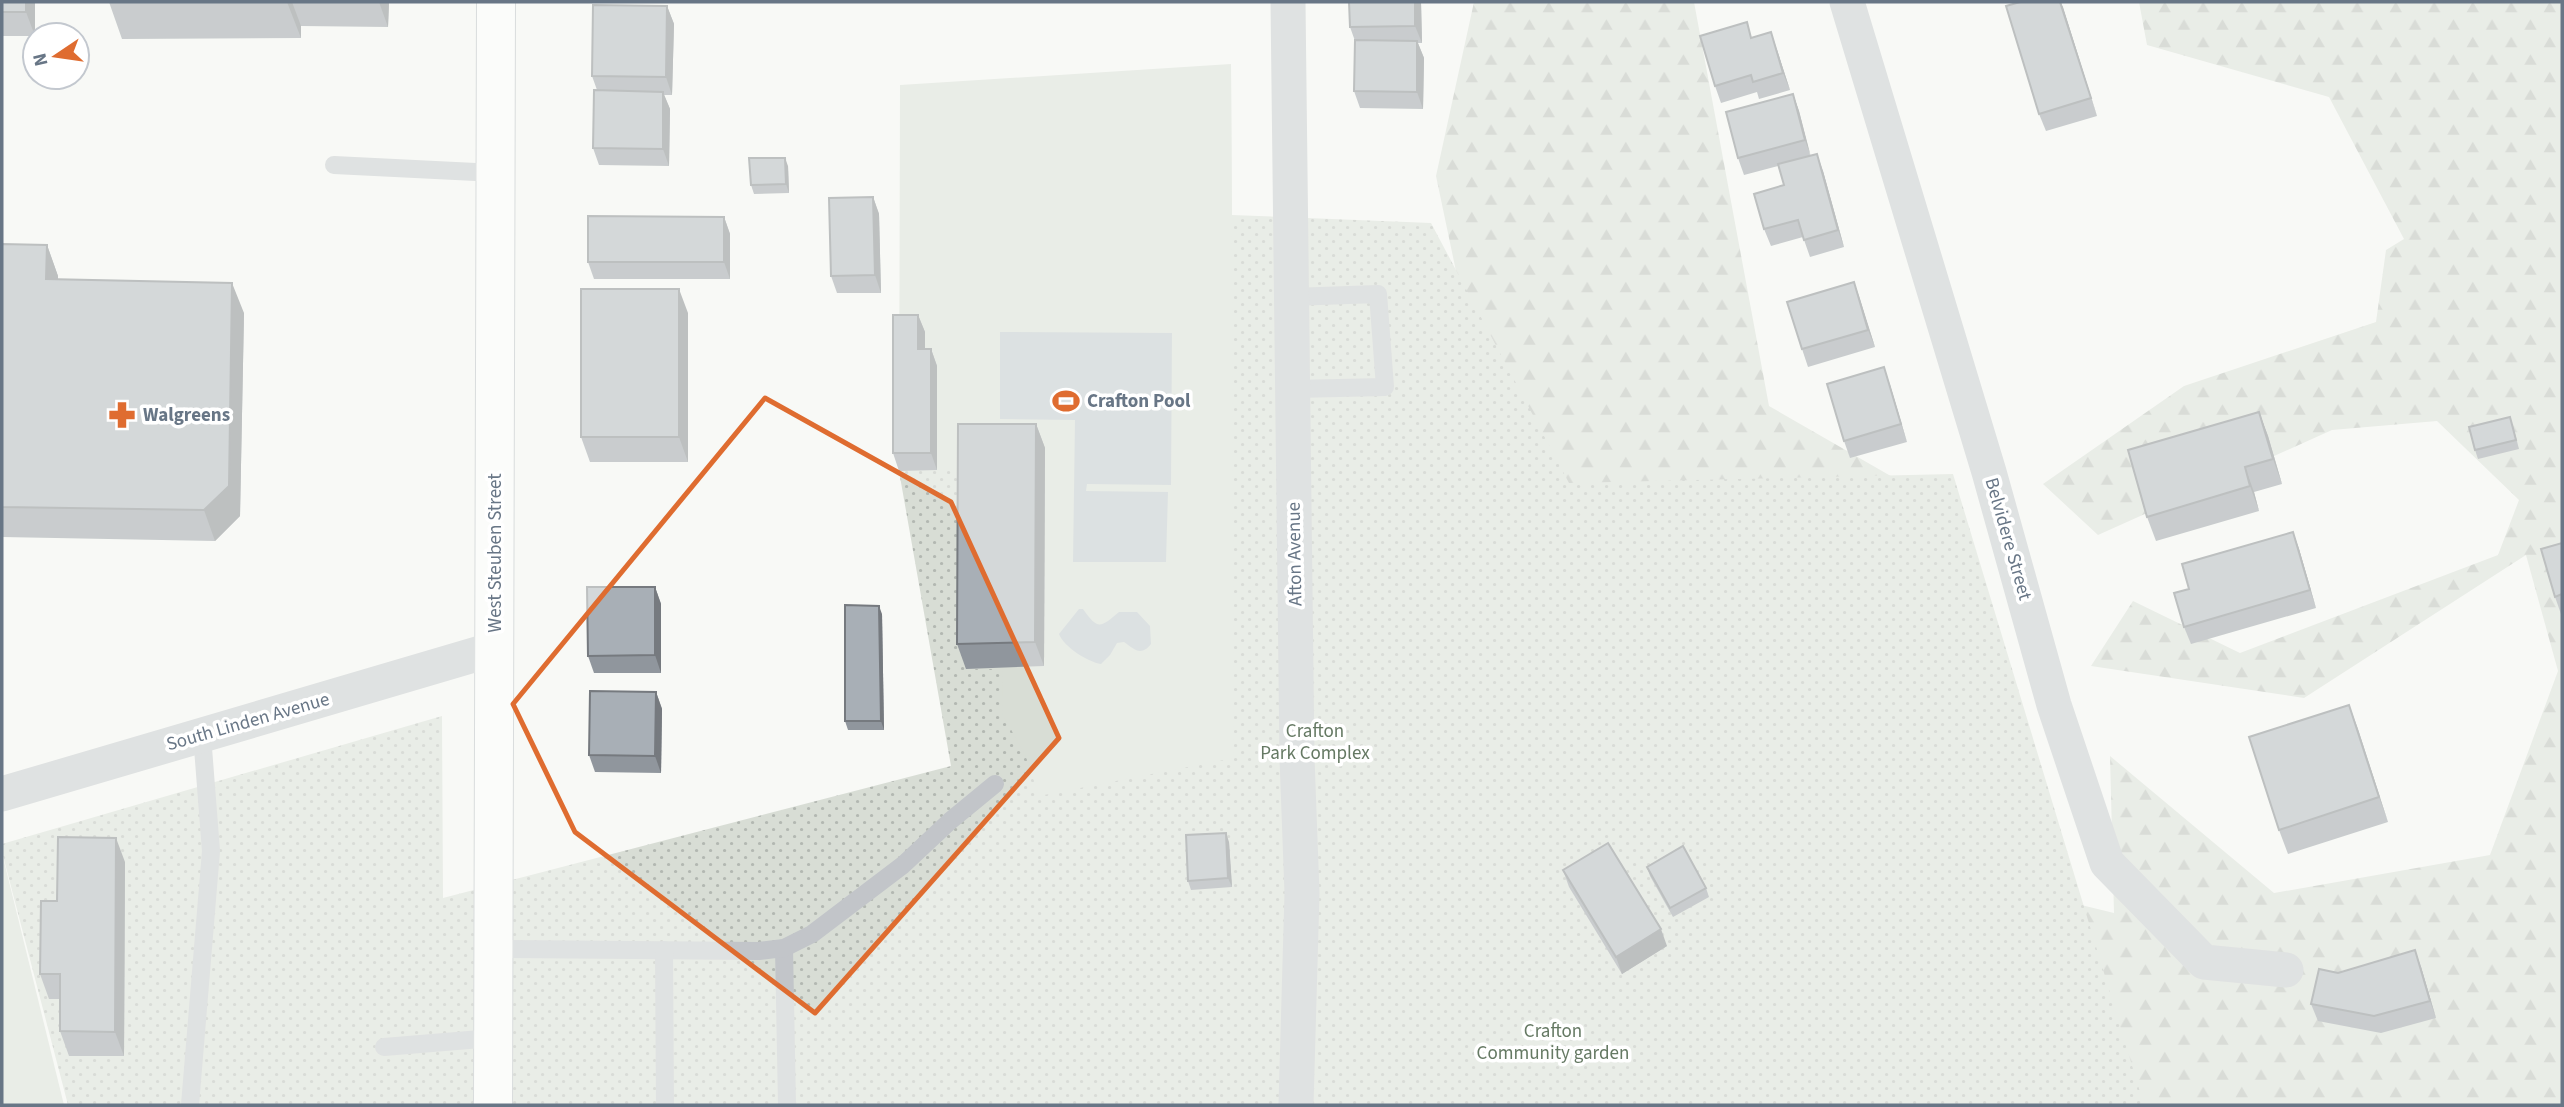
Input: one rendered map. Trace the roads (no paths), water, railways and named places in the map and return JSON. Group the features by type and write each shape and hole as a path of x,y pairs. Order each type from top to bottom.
{"main road":[{"name":"West Steuben Street","path":"493,1105 496,2"}],"street":[{"name":"Afton Avenue","path":"1288,2 1297,758 1302,892 1296,1105"},
{"name":"Belvidere Street","path":"1847,2 1989,471 2054,705 2107,863 2204,962 2286,970"},
{"name":"South Linden Avenue","path":"2,794 494,649"}],"lane":[{"path":"334,165 496,173"},
{"path":"1292,297 1378,294 1385,387 1293,389"},
{"path":"190,1105 211,851 202,735"},
{"path":"493,949 759,951 784,948 812,934 904,865 995,783"},
{"path":"784,948 787,1105"},
{"path":"664,950 665,1105"},
{"path":"384,1047 493,1038"}],"place":[{"name":"Crafton Pool","path":"1066,401"},
{"name":"Walgreens","path":"122,415"}],"park label":[{"name":"Crafton Park Complex","path":"1315,742"},
{"name":"Crafton Community garden","path":"1553,1042"}]}
